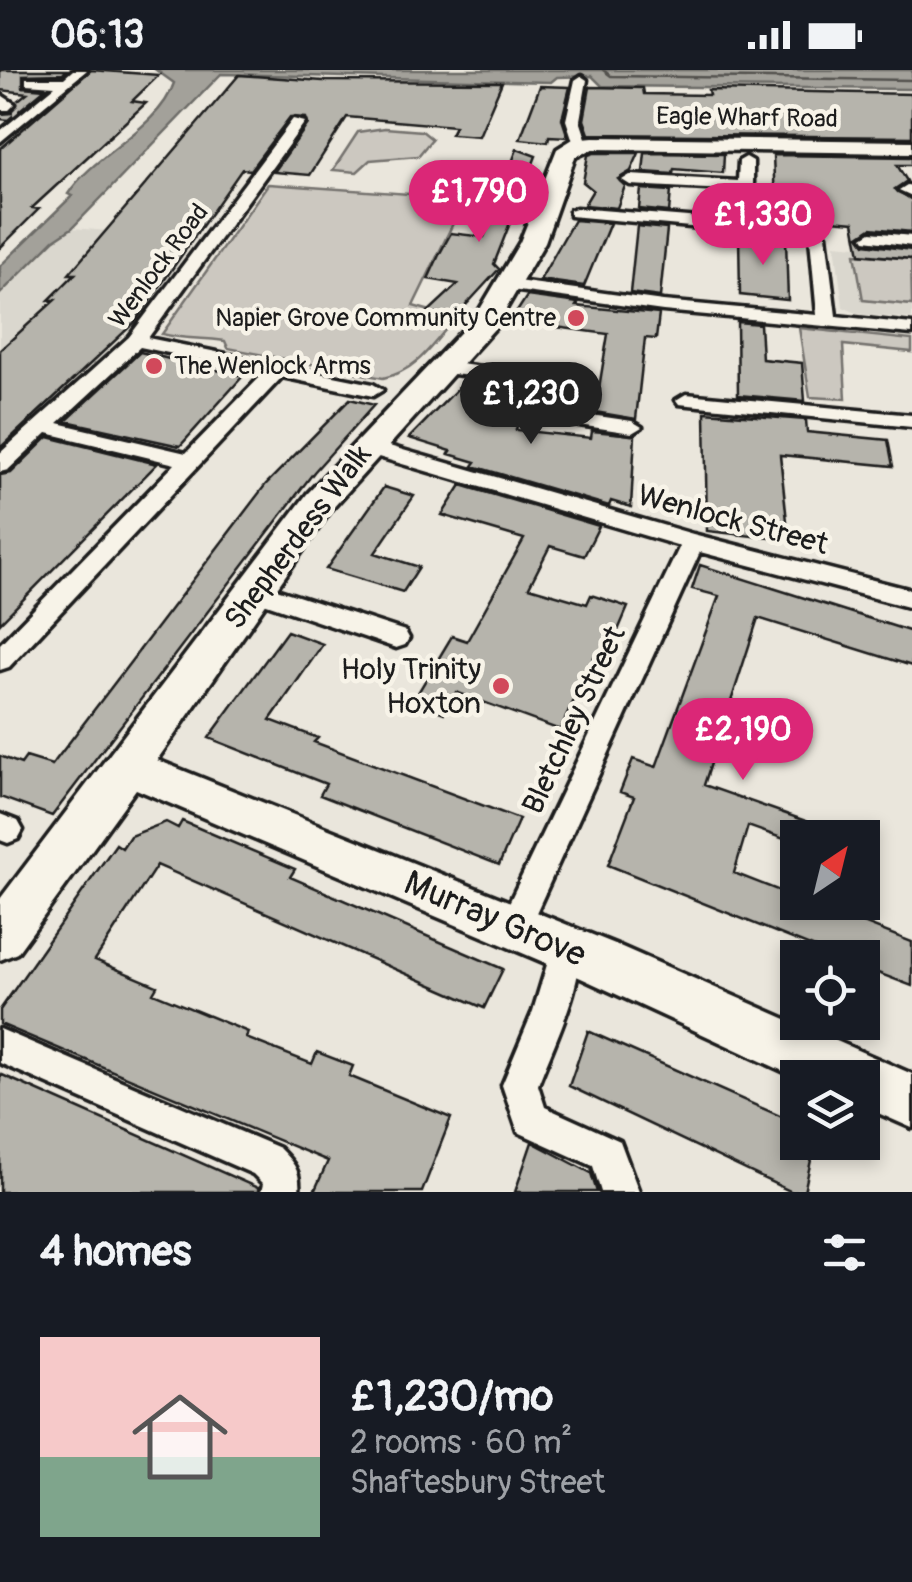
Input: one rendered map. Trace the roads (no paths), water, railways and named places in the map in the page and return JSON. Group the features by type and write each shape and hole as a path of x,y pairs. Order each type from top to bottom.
{"main road":[{"name":"Eagle Wharf Road","path":"581,144 912,148"},
{"name":"Shepherdess Walk","path":"0,937 317,504 365,446 446,368 510,285 542,228 565,154 581,144"},
{"name":"Murray Grove","path":"128,767 566,948 819,1060"},
{"name":"Murray Grove","path":"880,1087 912,1102"}],"street":[{"path":"0,138 81,70"},
{"path":"581,80 573,120 581,144"},
{"path":"31,81 67,82"},
{"path":"7,106 34,110"},
{"name":"Wenlock Road","path":"0,465 136,342 298,122"},
{"path":"576,212 704,204 746,186 746,160"},
{"path":"630,180 818,236 828,321"},
{"path":"871,237 912,241"},
{"path":"510,285 678,307 912,329"},
{"path":"136,342 373,390"},
{"path":"446,368 547,381 539,414 632,426"},
{"path":"0,660 276,372"},
{"path":"686,400 912,421"},
{"path":"43,426 189,461"},
{"name":"Wenlock Street","path":"365,446 693,542 912,599"},
{"name":"Bletchley Street","path":"514,926 693,542"},
{"path":"255,591 396,638"},
{"path":"566,948 550,1010 520,1085 531,1119 607,1154 620,1192"},
{"path":"0,1046 266,1160 282,1177 280,1192"}],"water":[{"path":"156,70 912,70 912,89 602,86 592,76 557,77 551,82 221,74 72,228 54,240 0,294 0,266 72,196 68,194 79,180 140,128 166,99 174,83"}],"tunnel":[{"path":"13,108 18,108"}],"place":[{"name":"Napier Grove Community Centre","path":"576,318"},
{"name":"The Wenlock Arms","path":"154,366"},
{"name":"Holy Trinity Hoxton","path":"501,686"}]}
